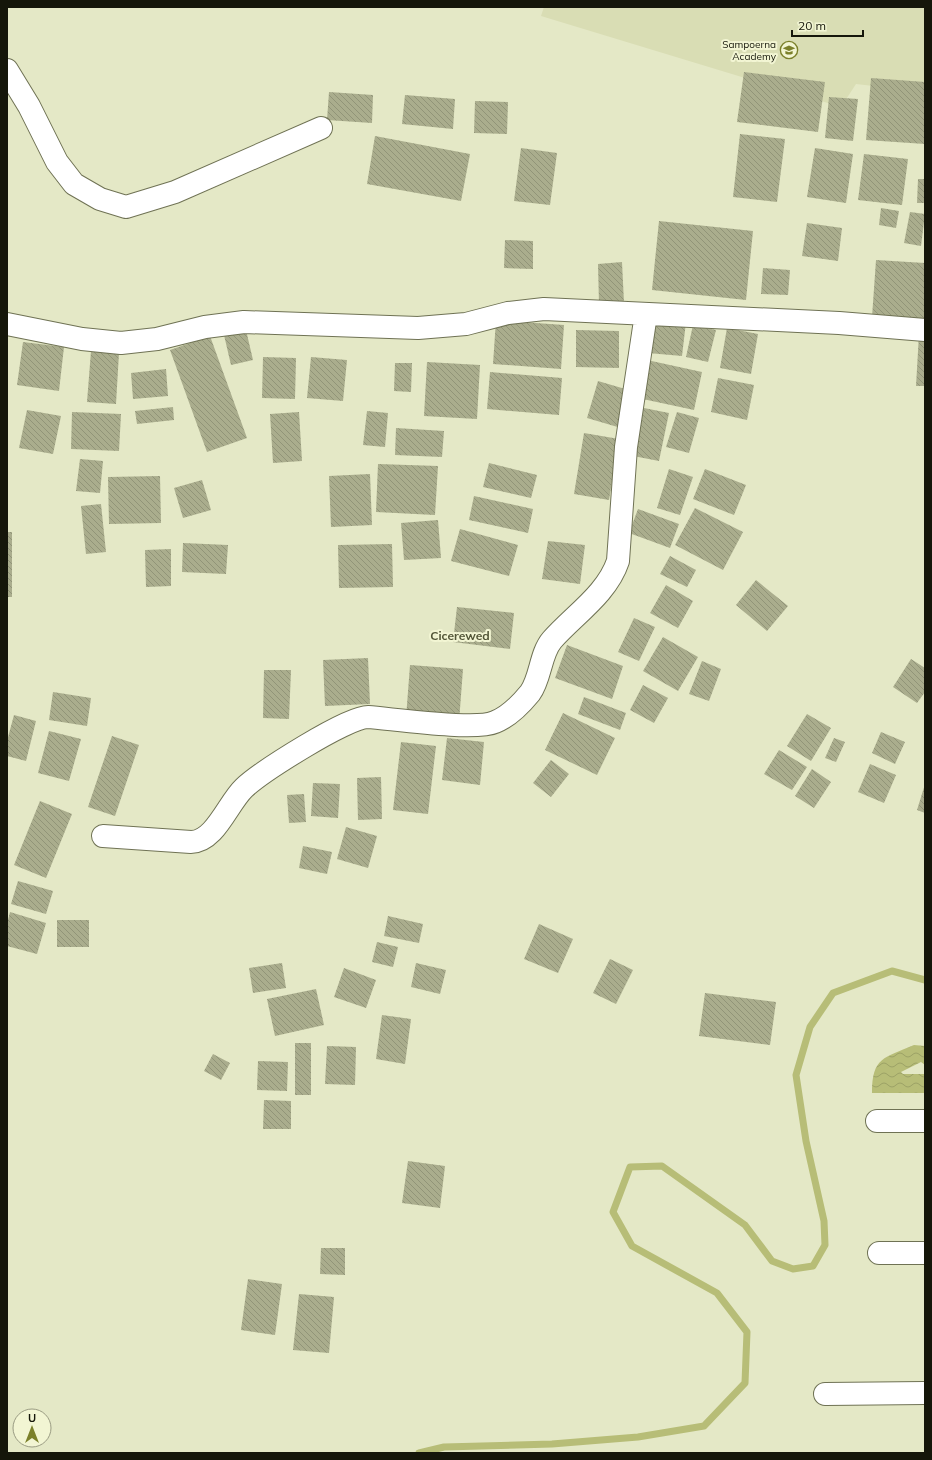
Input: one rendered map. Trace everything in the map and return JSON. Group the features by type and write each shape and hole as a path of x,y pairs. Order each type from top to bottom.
{"street":[{"path":"7,70 29,106 56,162 74,184 100,199 126,207 175,192 321,128"},
{"path":"7,324 82,339 121,343 157,339 205,327 244,322 418,328 466,324 508,313 544,309 839,323 925,330"},
{"path":"103,836 191,842 202,840 210,833 243,788 335,729 355,719 368,717 452,724 486,724 499,720 517,707 533,687 550,642 602,589 615,570 618,561 626,447 646,314"},
{"path":"878,1121 925,1121"},
{"path":"879,1253 925,1253"},
{"path":"825,1394 925,1393"}],"shaded area":[{"name":"Sampoerna Academy","path":"544,7 925,7 925,92 856,84 841,107 541,16"}],"water":[{"path":"914,1045 925,1046 925,1065 921,1062 901,1072 903,1074 925,1074 925,1093 872,1093 874,1072 877,1065 888,1056"}],"building":[{"path":"744,72 825,82 818,132 737,122"},
{"path":"871,78 925,82 925,144 866,140"},
{"path":"329,92 373,95 372,123 327,120"},
{"path":"405,95 455,99 453,129 402,124"},
{"path":"829,97 858,99 853,141 825,138"},
{"path":"475,101 508,102 507,134 474,133"},
{"path":"740,134 785,139 777,202 733,197"},
{"path":"375,136 470,154 461,201 367,184"},
{"path":"521,148 557,153 550,205 514,201"},
{"path":"815,148 853,154 846,203 807,197"},
{"path":"864,154 908,159 902,205 858,200"},
{"path":"918,179 925,179 925,203 917,203"},
{"path":"881,208 899,211 896,228 879,225"},
{"path":"910,212 925,214 921,246 904,243"},
{"path":"659,221 753,231 746,300 652,290"},
{"path":"807,223 842,228 838,261 802,256"},
{"path":"505,240 533,241 533,269 504,268"},
{"path":"876,260 925,263 925,320 872,317"},
{"path":"622,262 624,303 599,304 598,264"},
{"path":"763,268 790,270 788,295 761,294"},
{"path":"652,319 686,322 682,356 648,353"},
{"path":"496,320 564,325 561,369 493,364"},
{"path":"693,325 716,330 708,362 686,357"},
{"path":"727,328 758,334 751,374 720,368"},
{"path":"246,330 253,360 231,365 224,335"},
{"path":"576,330 619,331 619,368 576,367"},
{"path":"919,334 925,335 925,386 916,386"},
{"path":"210,336 247,438 207,452 170,350"},
{"path":"23,342 64,347 59,391 17,385"},
{"path":"91,351 119,353 116,404 87,402"},
{"path":"263,357 296,358 295,399 262,398"},
{"path":"311,357 347,360 343,401 307,398"},
{"path":"647,360 702,372 694,410 638,398"},
{"path":"427,362 480,365 477,419 424,416"},
{"path":"395,363 412,363 411,392 394,391"},
{"path":"166,369 168,396 133,399 131,373"},
{"path":"490,372 562,378 559,415 487,409"},
{"path":"718,378 754,385 747,420 711,412"},
{"path":"598,381 632,391 621,428 587,418"},
{"path":"173,407 174,420 137,424 135,411"},
{"path":"639,407 669,413 659,461 628,455"},
{"path":"27,410 61,416 53,454 19,448"},
{"path":"367,411 388,413 385,447 363,445"},
{"path":"72,412 121,414 119,451 71,449"},
{"path":"299,412 302,461 273,463 270,414"},
{"path":"677,412 699,418 689,453 666,447"},
{"path":"396,428 444,431 442,457 395,455"},
{"path":"584,433 619,439 609,500 574,494"},
{"path":"80,459 103,461 100,493 76,491"},
{"path":"489,463 537,475 531,498 483,487"},
{"path":"378,464 438,466 435,515 376,512"},
{"path":"669,469 693,477 680,515 657,508"},
{"path":"705,469 746,485 734,515 693,499"},
{"path":"370,474 372,525 331,527 329,476"},
{"path":"160,476 161,523 109,524 108,477"},
{"path":"202,480 211,510 183,518 174,488"},
{"path":"474,496 533,509 528,533 469,520"},
{"path":"101,504 106,552 86,554 81,506"},
{"path":"695,508 743,532 723,570 675,545"},
{"path":"638,509 679,524 670,548 629,533"},
{"path":"438,520 441,558 404,560 401,523"},
{"path":"460,529 518,545 509,576 451,561"},
{"path":"7,532 12,532 12,597 7,597"},
{"path":"548,541 585,545 580,584 542,579"},
{"path":"183,543 228,545 226,574 182,572"},
{"path":"392,544 393,587 339,588 338,545"},
{"path":"171,549 171,586 146,587 145,550"},
{"path":"670,556 696,570 687,587 660,574"},
{"path":"756,580 788,606 767,631 736,605"},
{"path":"666,585 693,601 678,628 650,613"},
{"path":"457,607 514,613 510,649 453,642"},
{"path":"634,618 655,627 639,661 618,652"},
{"path":"663,637 698,657 678,691 643,671"},
{"path":"567,645 623,666 612,699 555,678"},
{"path":"368,658 370,704 325,706 323,660"},
{"path":"911,659 925,668 925,692 917,703 893,687"},
{"path":"702,661 721,669 709,701 689,694"},
{"path":"410,665 463,669 459,722 406,718"},
{"path":"264,670 291,670 289,719 263,718"},
{"path":"643,685 668,698 654,723 630,710"},
{"path":"53,692 91,698 87,726 49,720"},
{"path":"584,697 626,713 620,730 578,714"},
{"path":"563,713 615,738 597,775 545,750"},
{"path":"807,714 831,728 811,761 787,746"},
{"path":"14,715 36,721 26,761 7,756 7,741"},
{"path":"49,731 81,739 69,781 38,773"},
{"path":"881,732 905,742 895,764 872,753"},
{"path":"112,736 139,745 115,816 88,807"},
{"path":"447,738 484,742 480,785 442,780"},
{"path":"834,738 845,742 836,762 825,758"},
{"path":"401,742 436,746 428,814 393,810"},
{"path":"779,750 807,767 792,790 764,774"},
{"path":"551,760 569,774 551,797 533,783"},
{"path":"870,764 896,775 884,803 858,792"},
{"path":"812,769 831,782 814,808 795,796"},
{"path":"381,777 382,819 358,820 357,778"},
{"path":"313,783 340,784 338,818 311,816"},
{"path":"925,784 925,813 917,810"},
{"path":"304,794 306,822 289,823 287,795"},
{"path":"40,801 72,814 46,878 14,865"},
{"path":"346,827 377,836 368,868 337,859"},
{"path":"303,846 332,852 327,874 299,868"},
{"path":"18,881 53,891 46,914 11,904"},
{"path":"10,912 46,923 37,954 7,946 7,924"},
{"path":"388,916 423,924 419,943 384,936"},
{"path":"57,920 89,920 89,947 57,947"},
{"path":"539,924 573,939 558,973 524,959"},
{"path":"377,942 398,947 393,967 372,962"},
{"path":"610,959 633,970 616,1004 593,993"},
{"path":"282,963 286,988 253,993 249,968"},
{"path":"416,963 446,970 440,994 411,987"},
{"path":"344,968 376,980 366,1008 334,997"},
{"path":"316,989 324,1025 275,1036 267,999"},
{"path":"705,993 776,1002 770,1045 699,1036"},
{"path":"382,1015 411,1019 405,1064 376,1059"},
{"path":"295,1043 311,1043 311,1095 295,1095"},
{"path":"327,1046 356,1047 355,1085 325,1084"},
{"path":"213,1054 230,1063 221,1080 204,1071"},
{"path":"258,1061 288,1062 287,1091 257,1090"},
{"path":"264,1100 291,1101 291,1129 263,1129"},
{"path":"408,1161 445,1166 440,1208 402,1203"},
{"path":"321,1248 345,1248 345,1275 320,1274"},
{"path":"248,1279 282,1284 275,1335 241,1330"},
{"path":"299,1294 334,1297 329,1353 293,1350"}],"waterway":[{"path":"419,1453 444,1447 552,1444 638,1437 704,1426 745,1383 747,1332 717,1293 632,1246 613,1212 630,1167 662,1166 745,1225 772,1261 793,1269 813,1266 825,1245 824,1221 806,1141 796,1075 810,1027 833,993 892,971 925,980"}],"place":[{"name":"Sampoerna Academy","path":"789,50"}],"district":[{"name":"Cicerewed","path":"460,636"}]}
